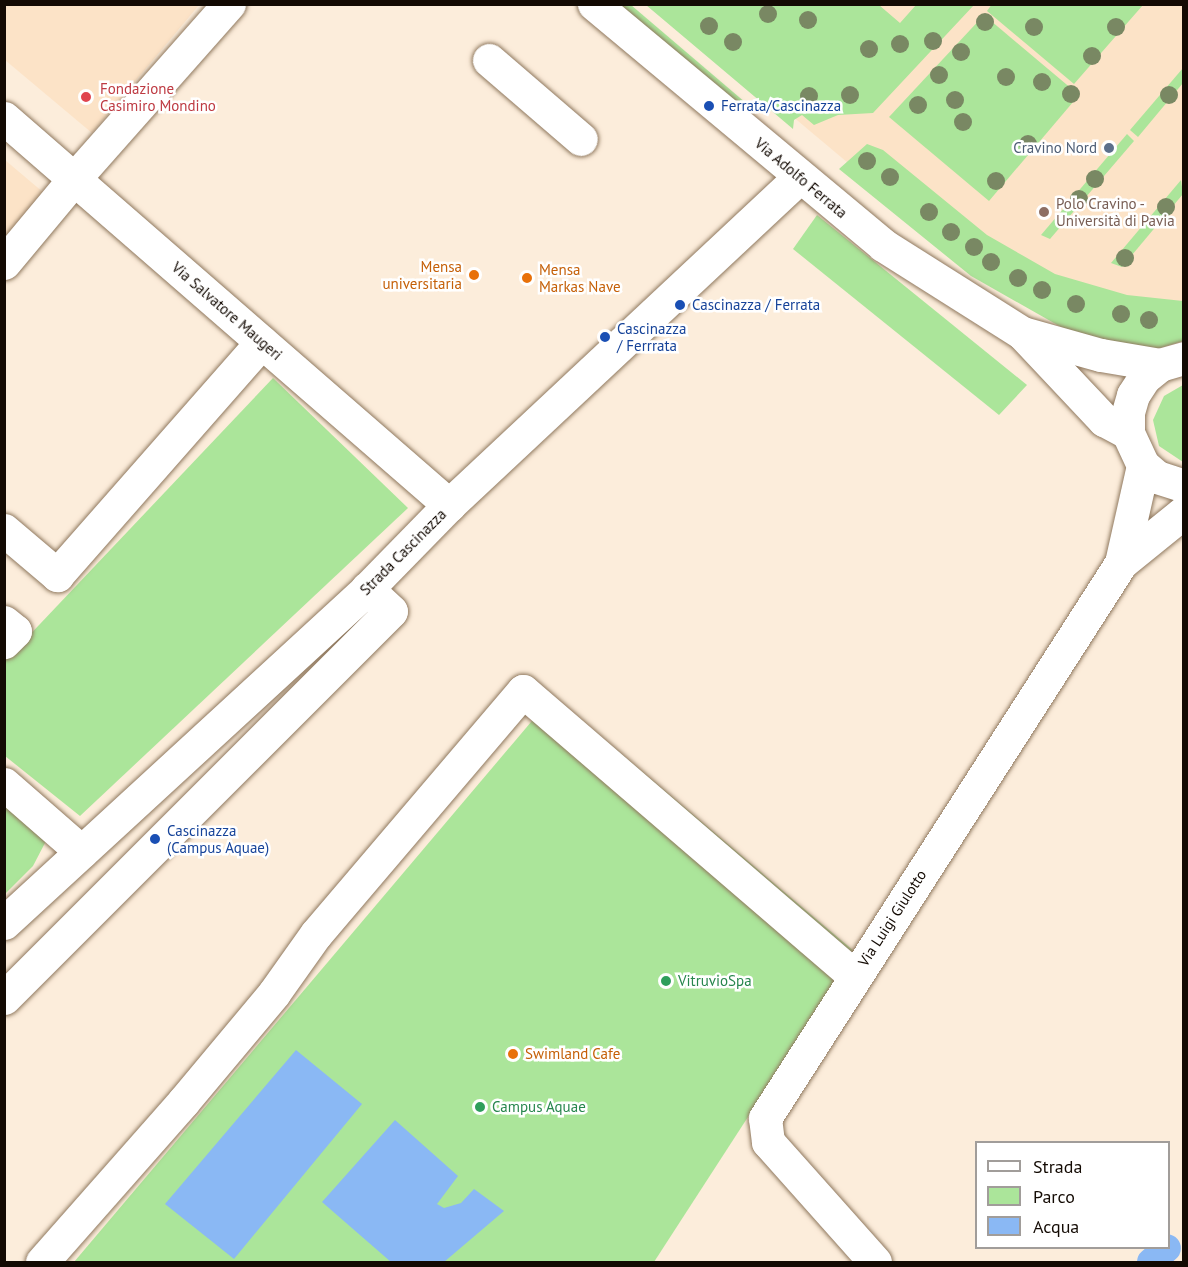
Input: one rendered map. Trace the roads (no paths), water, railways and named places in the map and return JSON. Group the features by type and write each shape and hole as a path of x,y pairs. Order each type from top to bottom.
{"street":[{"path":"4,264 74,179 230,4"},
{"name":"Via Adolfo Ferrata","path":"594,4 799,178 883,245 1022,333 1104,420 1128,433 1128,413 1133,394 1172,362"},
{"path":"489,60 581,139"},
{"name":"Via Salvatore Maugeri","path":"4,118 449,505"},
{"name":"Strada Cascinazza","path":"4,923 367,589 449,505 799,178"},
{"name":"Via Adolfo Ferrata","path":"1022,333 1101,356 1172,362"},
{"path":"4,530 57,575 262,342"},
{"path":"1128,433 1143,465 1157,477 1184,486"},
{"name":"Via Luigi Giulotto","path":"1121,563 1143,465"},
{"name":"Via Luigi Giulotto","path":"875,1263 768,1142 765,1118 1121,563 1184,512"},
{"path":"5,996 391,611 367,589"},
{"path":"4,622 15,631 4,642"},
{"path":"42,1263 190,1094 274,993 316,934 523,692 854,976"},
{"path":"179,764 209,793"},
{"path":"4,784 82,852"}],"water":[{"path":"296,1050 362,1104 234,1259 165,1204"},
{"path":"395,1120 458,1176 437,1204 444,1208 461,1203 474,1189 504,1211 444,1262 391,1262 322,1202"}],"waterway":[{"path":"1151,1262 1166,1249"}],"place":[{"name":"Fondazione Casimiro Mondino","path":"86,97"},
{"name":"Ferrata/Cascinazza","path":"709,106"},
{"name":"Cravino Nord","path":"1109,148"},
{"name":"Polo Cravino - Università di Pavia","path":"1044,212"},
{"name":"Mensa universitaria","path":"474,275"},
{"name":"Mensa Markas Nave","path":"527,278"},
{"name":"Cascinazza / Ferrata","path":"680,305"},
{"name":"Cascinazza / Ferrrata","path":"605,337"},
{"name":"Cascinazza (Campus Aquae)","path":"155,839"},
{"name":"VitruvioSpa","path":"666,981"},
{"name":"Swimland Cafe","path":"513,1054"},
{"name":"Campus Aquae","path":"480,1107"}]}
